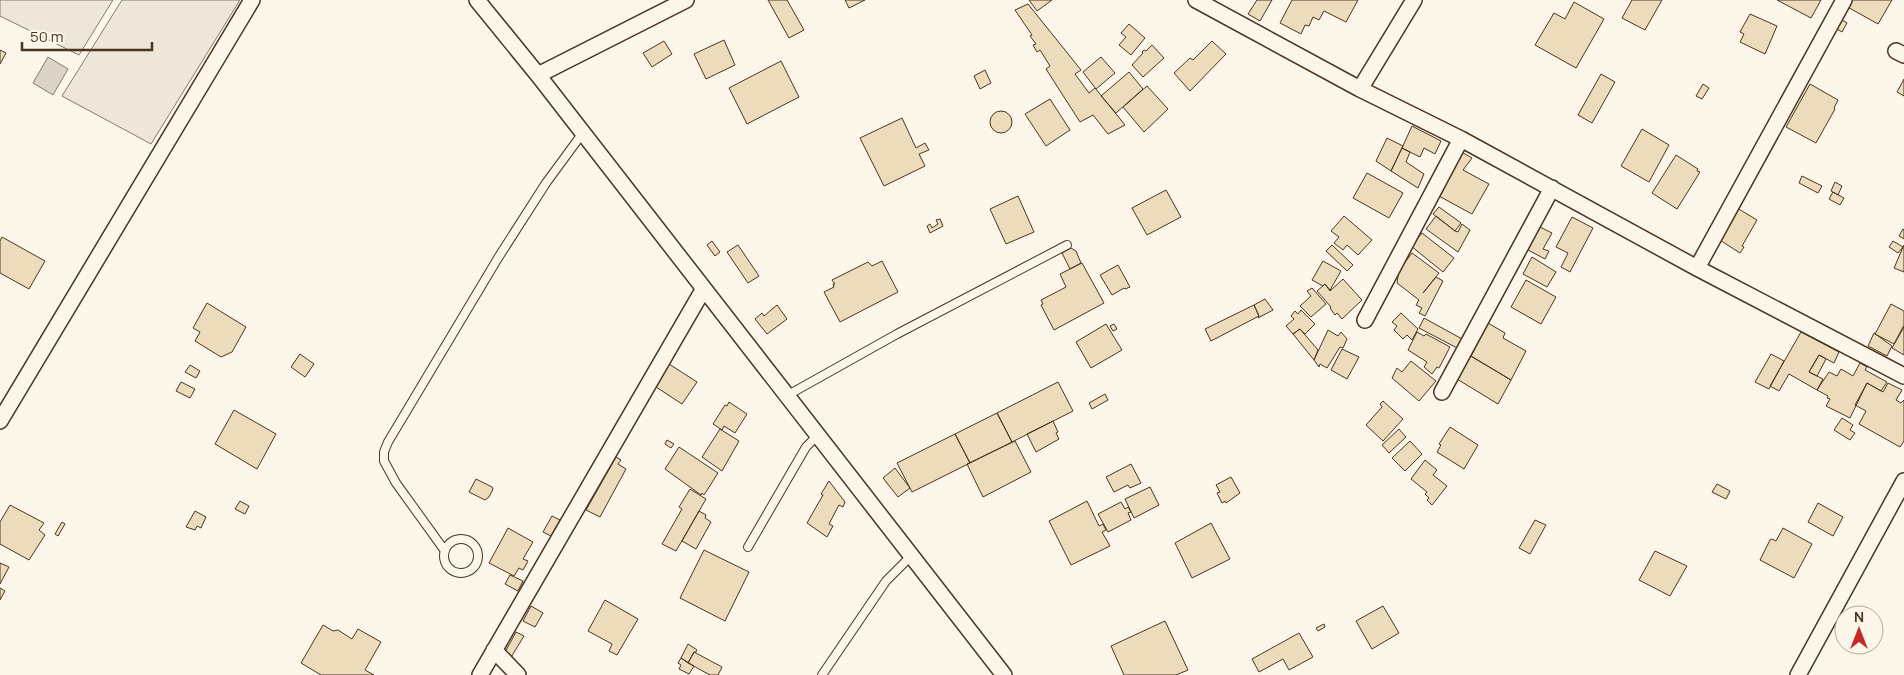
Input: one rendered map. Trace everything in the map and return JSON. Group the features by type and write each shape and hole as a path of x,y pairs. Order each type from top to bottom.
{"street":[{"path":"0,421 252,0"},
{"path":"477,0 538,75 582,134 788,395 1004,675"},
{"path":"538,75 686,0"},
{"path":"1196,0 1360,89 1461,139 1697,268 1904,376"},
{"path":"1360,89 1414,0"},
{"path":"1697,268 1844,0"},
{"path":"1365,320 1461,139"},
{"path":"1442,392 1552,188"},
{"path":"480,675 704,290"},
{"path":"1798,675 1904,481"},
{"path":"494,650 518,675"}],"lane":[{"path":"445,551 448,544 454,540 460,538 467,539 477,548 478,562 475,568 463,574 456,573 446,564 444,558 445,551 396,483 384,461 384,452 388,442 498,258 546,183 582,134"},
{"path":"788,395 897,334 1067,246"},
{"path":"748,546 806,447 818,436"},
{"path":"822,675 886,581 912,555"}],"shaded area":[{"path":"0,0 113,0 79,55 0,16"},
{"path":"122,0 240,0 151,144 62,96"},
{"path":"48,57 68,69 53,95 33,83"}],"building":[{"path":"768,0 787,0 804,30 789,38"},
{"path":"845,0 865,0 849,8"},
{"path":"1029,0 1052,0 1037,11"},
{"path":"1257,0 1272,0 1260,21 1248,14"},
{"path":"1292,0 1358,0 1346,22 1324,11 1319,20 1313,17 1309,26 1305,25 1301,34 1280,23"},
{"path":"1632,0 1662,0 1645,30 1622,18"},
{"path":"1777,0 1821,0 1811,18"},
{"path":"1846,0 1892,0 1878,24 1844,5"},
{"path":"1574,2 1604,19 1576,68 1535,45 1554,13 1565,19"},
{"path":"1028,4 1081,70 1075,74 1089,93 1095,88 1125,125 1108,134 1093,115 1080,122 1046,69 1050,66 1040,50 1037,52 1033,45 1036,44 1030,36 1032,35 1015,10"},
{"path":"1750,14 1777,26 1765,54 1740,42 1744,34 1740,32"},
{"path":"1837,17 1847,23 1842,32 1832,26"},
{"path":"1129,24 1145,38 1131,55 1119,45 1126,37 1121,33"},
{"path":"724,40 735,65 706,79 694,54"},
{"path":"664,41 672,54 652,67 643,53"},
{"path":"1212,41 1226,54 1190,91 1174,73 1190,58 1193,60"},
{"path":"1152,45 1164,58 1143,77 1132,65 1144,50 1146,51"},
{"path":"0,50 6,53 0,64"},
{"path":"1101,57 1115,73 1096,89 1083,72"},
{"path":"781,61 799,97 747,124 729,88"},
{"path":"985,70 991,83 980,89 974,76"},
{"path":"1129,72 1143,89 1116,113 1101,96"},
{"path":"1601,74 1615,82 1592,123 1578,115"},
{"path":"1904,79 1904,96 1897,92"},
{"path":"1703,84 1709,88 1702,99 1696,96"},
{"path":"1810,84 1838,100 1816,143 1786,127"},
{"path":"1147,86 1168,109 1144,132 1123,107"},
{"path":"1050,99 1070,130 1046,146 1025,114"},
{"path":"1001,111 1009,114 1012,122 1009,130 1001,133 993,130 990,122 993,114"},
{"path":"902,118 916,148 925,143 929,150 919,154 925,166 884,186 860,138"},
{"path":"1412,126 1441,141 1435,154 1424,148 1420,157 1402,148"},
{"path":"1642,129 1669,145 1649,182 1621,166"},
{"path":"1387,138 1403,146 1391,171 1376,161"},
{"path":"1402,148 1410,152 1406,162 1424,174 1418,188 1391,171"},
{"path":"1458,150 1472,158 1463,170 1489,184 1472,214 1437,195"},
{"path":"1676,155 1700,172 1677,209 1652,193"},
{"path":"1367,173 1403,193 1389,218 1353,198"},
{"path":"1802,176 1822,186 1818,193 1799,183"},
{"path":"1835,182 1842,186 1838,195 1831,191"},
{"path":"1166,190 1181,217 1147,235 1132,208"},
{"path":"1833,192 1844,198 1840,205 1829,199"},
{"path":"1018,196 1034,232 1006,244 990,209"},
{"path":"1732,205 1757,220 1740,253 1715,237"},
{"path":"1439,207 1461,223 1455,231 1433,214"},
{"path":"1344,216 1372,240 1358,255 1347,245 1343,250 1334,243 1339,237 1331,231"},
{"path":"1436,216 1455,231 1458,232 1462,224 1470,230 1458,252 1426,229"},
{"path":"1572,217 1593,228 1570,272 1561,267 1568,253 1556,247"},
{"path":"940,219 943,226 930,233 927,226 930,224 932,228 938,224 936,220"},
{"path":"1540,227 1552,233 1543,249 1549,251 1545,259 1528,250"},
{"path":"1904,230 1904,239 1899,236"},
{"path":"1422,233 1454,258 1443,272 1411,246"},
{"path":"2,237 45,261 29,289 0,273 0,241"},
{"path":"712,241 720,252 715,256 707,245"},
{"path":"1893,241 1903,247 1898,253 1889,247"},
{"path":"738,245 759,276 748,283 727,252"},
{"path":"1332,245 1353,265 1347,271 1326,251"},
{"path":"1904,245 1904,272 1894,268"},
{"path":"1071,248 1076,251 1081,263 1070,269 1062,253"},
{"path":"1412,253 1439,273 1423,293 1436,277 1443,281 1425,316 1419,313 1422,308 1416,305 1419,300 1397,283 1399,270"},
{"path":"1532,257 1556,272 1547,287 1523,274"},
{"path":"882,261 898,292 840,322 824,292 834,287 833,284 835,284 832,280 868,262 872,266"},
{"path":"1323,261 1341,271 1330,290 1325,284 1323,286 1312,280"},
{"path":"1082,263 1104,303 1054,330 1041,305 1043,304 1041,300 1066,287 1060,274"},
{"path":"1118,265 1130,287 1124,288 1112,295 1100,275"},
{"path":"1343,279 1362,300 1342,319 1337,313 1335,315 1331,307 1317,291 1325,284 1330,291"},
{"path":"1526,280 1556,297 1541,324 1511,307"},
{"path":"1312,288 1326,304 1311,317 1300,306 1311,296 1307,291"},
{"path":"1265,299 1273,310 1258,318 1259,316 1254,305"},
{"path":"207,303 246,327 232,352 221,357 195,341 200,332 193,328"},
{"path":"1891,304 1904,311 1904,325 1894,344 1875,334"},
{"path":"777,305 787,319 767,334 755,319 762,313 764,316"},
{"path":"1254,305 1259,316 1211,341 1205,329"},
{"path":"1301,310 1315,324 1305,334 1300,329 1293,334 1286,326 1294,319 1291,316 1295,311 1298,314"},
{"path":"1401,313 1418,329 1412,340 1407,335 1403,339 1394,330 1397,326 1392,322"},
{"path":"1424,318 1464,340 1459,349 1419,328"},
{"path":"1488,323 1505,333 1503,338 1526,351 1511,380 1471,356"},
{"path":"1106,324 1122,350 1091,368 1076,342"},
{"path":"1114,324 1117,329 1113,331 1110,326"},
{"path":"1904,327 1904,355 1892,348"},
{"path":"1300,329 1318,350 1314,360 1293,334"},
{"path":"1328,330 1338,336 1341,332 1347,339 1343,348 1340,347 1327,368 1320,364 1319,367 1314,360"},
{"path":"1417,332 1424,336 1426,334 1450,347 1439,368 1437,367 1432,374 1424,367 1427,362 1408,350"},
{"path":"1801,332 1839,352 1834,363 1819,355 1809,372 1823,379 1817,390 1789,374 1779,391 1770,386"},
{"path":"1874,333 1892,346 1887,356 1868,346"},
{"path":"1342,349 1359,357 1347,379 1331,370"},
{"path":"300,354 314,364 305,377 291,367"},
{"path":"1771,354 1784,361 1769,389 1755,382"},
{"path":"1469,355 1511,380 1498,404 1457,379"},
{"path":"1819,355 1826,359 1817,376 1809,372"},
{"path":"1411,361 1436,381 1419,401 1392,378 1397,368 1402,372"},
{"path":"1860,363 1867,367 1865,370 1887,382 1881,391 1867,383 1850,418 1826,406 1830,399 1817,390 1829,372 1837,376 1841,369 1853,376"},
{"path":"669,364 697,382 682,404 656,387"},
{"path":"190,365 200,371 196,378 185,372"},
{"path":"181,382 195,389 190,398 176,391"},
{"path":"1058,382 1073,411 1012,442 997,413"},
{"path":"1867,383 1883,392 1888,383 1902,390 1896,400 1901,403 1904,400 1904,441 1900,447 1859,424 1866,411 1855,405"},
{"path":"1105,394 1108,400 1092,409 1089,403"},
{"path":"1383,401 1403,419 1383,441 1366,425 1382,407 1380,404"},
{"path":"729,402 747,414 735,433 724,426 722,430 713,424"},
{"path":"234,410 276,434 257,469 215,444"},
{"path":"997,413 1012,442 970,463 955,434"},
{"path":"1842,418 1853,425 1850,430 1855,433 1850,440 1834,430"},
{"path":"1053,421 1059,439 1036,452 1027,434"},
{"path":"1450,427 1478,445 1464,469 1437,452 1441,445 1439,444"},
{"path":"720,429 739,441 722,471 702,457"},
{"path":"1399,429 1406,437 1389,453 1382,445"},
{"path":"955,434 970,463 912,492 897,463"},
{"path":"667,440 674,444 671,448 665,444"},
{"path":"1015,441 1031,472 983,497 967,464"},
{"path":"1410,441 1422,454 1405,471 1392,458"},
{"path":"679,447 718,473 704,495 702,493 701,495 665,469"},
{"path":"616,457 621,460 618,464 626,469 600,517 586,510"},
{"path":"1425,460 1437,470 1433,475 1447,486 1432,505 1427,500 1429,498 1425,494 1427,492 1411,479"},
{"path":"1131,464 1141,483 1130,488 1128,485 1114,492 1106,477"},
{"path":"895,468 910,488 898,497 883,478"},
{"path":"1231,477 1240,493 1226,503 1225,501 1222,503 1217,493 1220,492 1216,485"},
{"path":"476,479 493,489 485,500 469,492"},
{"path":"829,481 845,502 843,507 839,505 829,524 833,526 827,537 807,523"},
{"path":"1717,484 1730,491 1726,499 1712,492"},
{"path":"1150,487 1159,505 1134,518 1125,499"},
{"path":"690,489 706,499 676,551 662,544 682,509 679,507"},
{"path":"240,501 249,506 245,514 235,509"},
{"path":"1087,501 1099,526 1103,524 1106,530 1102,532 1110,546 1071,565 1049,521"},
{"path":"1121,502 1125,509 1128,507 1131,512 1128,513 1131,520 1108,532 1098,514"},
{"path":"1818,503 1843,517 1833,536 1808,522"},
{"path":"10,505 44,523 39,530 45,535 29,560 0,544 0,522"},
{"path":"195,511 206,517 201,528 197,526 195,530 186,527"},
{"path":"699,511 706,515 705,518 711,522 696,549 682,541"},
{"path":"552,516 560,520 551,536 543,532"},
{"path":"1535,520 1546,525 1530,554 1519,548"},
{"path":"62,522 65,524 58,536 55,534"},
{"path":"1211,523 1230,559 1192,578 1175,543"},
{"path":"508,528 533,542 523,559 528,561 523,570 519,568 514,576 489,563"},
{"path":"1783,528 1812,544 1794,578 1760,560 1770,540 1776,541"},
{"path":"704,550 749,572 725,621 680,598"},
{"path":"1655,551 1687,566 1670,596 1639,580"},
{"path":"0,563 9,567 0,584"},
{"path":"510,575 523,581 518,591 505,584"},
{"path":"0,588 5,591 0,600"},
{"path":"605,600 638,619 617,655 609,651 612,644 588,631"},
{"path":"531,606 543,613 535,627 523,621"},
{"path":"1383,606 1399,633 1372,649 1356,621"},
{"path":"1165,621 1188,670 1176,675 1124,675 1111,646"},
{"path":"1324,624 1325,627 1318,631 1316,628"},
{"path":"323,625 333,631 338,630 352,639 358,629 381,642 365,670 374,675 321,675 301,663"},
{"path":"516,632 524,636 510,659 504,654"},
{"path":"1299,633 1313,657 1289,670 1283,659 1259,672 1252,659"},
{"path":"688,644 697,650 688,663 681,658"},
{"path":"694,652 722,667 718,675 710,675 688,663"},
{"path":"681,658 694,666 689,674 679,669 681,665 678,663"}]}
